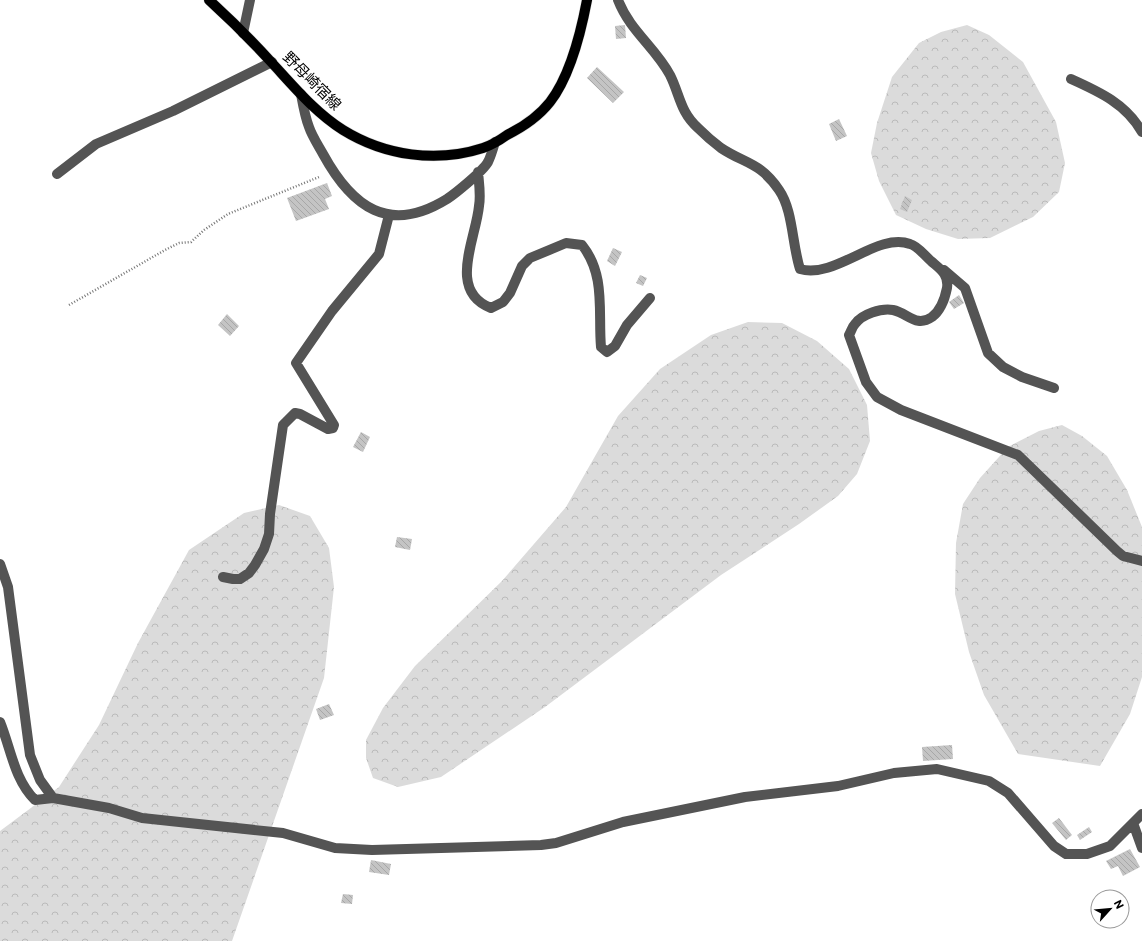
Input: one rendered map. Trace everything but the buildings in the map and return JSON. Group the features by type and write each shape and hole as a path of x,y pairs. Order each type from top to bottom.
{"main road":[{"name":"野母崎宿線","path":"209,0 272,62 300,94 323,115 343,130 367,142 391,151 417,156 441,156 463,153 484,147 529,122 550,102 570,61 579,36 586,0"}],"street":[{"path":"243,33 250,0"},
{"path":"618,0 624,13 640,37 660,59 670,76 685,116 722,148 755,165 770,177 780,192 788,210 795,254 800,268 809,271 825,268 891,242 910,244 965,288 988,353 1003,367 1022,377 1054,388"},
{"path":"57,174 96,144 173,111 272,62"},
{"path":"1071,79 1099,92 1124,108 1142,132"},
{"path":"300,94 309,127 333,171 354,196 372,210 389,215 413,215 435,206 454,194 487,163 495,142"},
{"path":"478,172 480,204 471,242 466,276 470,290 481,305 491,308 503,302 510,293 522,266 530,258 566,243 582,245 592,261 600,301 600,347 607,352 615,346 627,325 650,298"},
{"path":"224,577 240,579 249,573 264,549 269,534 270,514 283,425 295,413 300,414 328,429 333,428 334,424 296,363 332,311 379,254 389,215"},
{"path":"944,270 947,287 943,301 935,315 927,321 914,322 894,310 882,310 872,313 855,324 849,335 866,382 877,397 901,410 1018,455 1117,551 1123,556 1142,561"},
{"path":"0,564 8,587 30,755 40,780 53,798"},
{"path":"0,722 18,777 25,790 35,800 53,798 109,808 142,818 283,833 335,848 372,850 541,845 556,843 623,822 744,797 838,786 894,773 938,769 989,781 1008,793 1043,831 1054,846 1066,854 1087,854 1110,846 1142,814"},
{"path":"1133,823 1142,848"}],"path":[{"path":"69,305 165,250 179,243 191,242 204,230 228,214 333,171"}],"green space":[{"path":"967,25 989,35 1023,62 1056,122 1065,163 1059,192 1033,217 990,238 958,239 926,229 896,215 879,181 871,153 877,123 892,77 919,43 941,32"},
{"path":"748,322 782,323 817,341 849,369 867,405 870,441 857,474 838,496 799,524 721,575 545,707 441,777 398,787 373,778 366,758 366,740 383,708 415,666 502,581 566,507 618,416 660,369 711,335"},
{"path":"1062,425 1082,436 1107,456 1127,490 1142,527 1142,677 1130,714 1100,766 1018,754 984,695 969,652 955,594 956,543 963,504 980,478 1008,447 1039,431"},
{"path":"279,505 310,516 329,548 334,587 324,678 232,941 0,941 0,831 59,787 99,725 138,643 189,550 244,513"}]}
